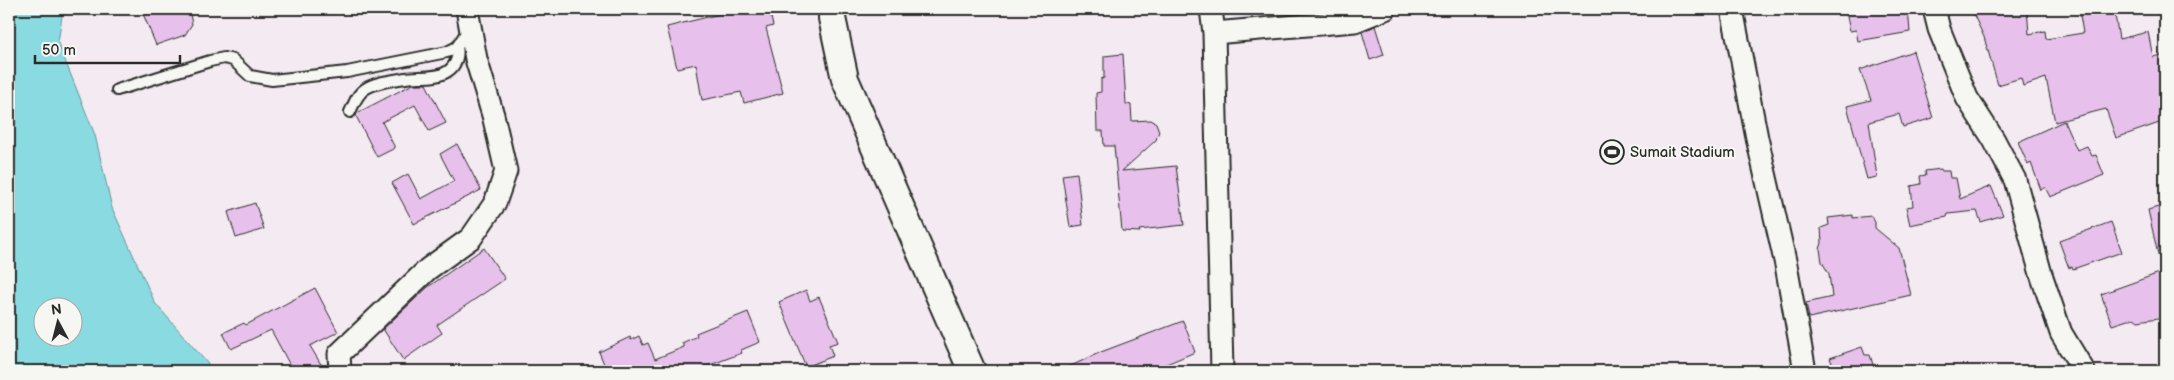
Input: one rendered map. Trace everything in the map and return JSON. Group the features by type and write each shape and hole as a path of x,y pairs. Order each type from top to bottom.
{"street":[{"path":"832,9 832,18 845,79 972,371"},
{"path":"1211,9 1214,33 1222,371"},
{"path":"1214,33 1355,20 1385,9"},
{"path":"1732,9 1757,138 1786,265 1805,371"},
{"path":"1934,9 1939,29 1967,98 1994,140 2015,180 2041,274 2061,333 2084,371"},
{"path":"340,371 339,354 428,269 471,238 496,203 506,171 493,115 476,59 469,18"}],"lane":[{"path":"350,112 358,96 365,89 406,78 438,75 448,71 454,64 458,52 457,47 469,18"},
{"path":"117,90 224,58 233,60 250,76 272,80 347,72 447,52 457,47"}],"water":[{"path":"9,9 63,9 58,43 95,135 112,208 155,303 214,371 9,371"}],"building":[{"path":"141,9 189,9 192,24 185,35 156,45"},
{"path":"740,9 769,9 773,26 766,28 783,93 744,103 741,92 702,100 696,64 677,68 667,27"},
{"path":"1865,9 1908,9 1910,32 1858,41 1856,30 1850,31 1846,12"},
{"path":"1971,9 2027,9 2029,34 2045,31 2046,39 2083,33 2079,9 2114,9 2119,39 2148,32 2153,57 2165,54 2165,121 2116,138 2106,109 2055,122 2046,78 2023,86 2021,78 1998,85 1984,37"},
{"path":"1375,26 1384,55 1370,60 1362,32"},
{"path":"1913,51 1933,118 1903,127 1899,114 1869,122 1877,177 1867,179 1847,106 1871,100 1860,70"},
{"path":"1123,54 1126,104 1131,105 1132,121 1151,120 1156,123 1159,131 1156,140 1122,171 1176,166 1184,225 1139,230 1140,232 1122,231 1114,146 1104,146 1103,131 1097,131 1096,93 1101,92 1101,79 1104,78 1104,56"},
{"path":"413,84 426,84 446,123 429,131 415,105 382,122 395,148 377,157 356,116 357,113"},
{"path":"2064,121 2077,150 2087,146 2092,156 2096,155 2104,175 2050,197 2045,187 2041,190 2031,163 2028,165 2018,142"},
{"path":"457,144 481,190 414,224 392,183 408,174 421,199 454,181 440,154"},
{"path":"1941,169 1942,171 1949,171 1950,178 1956,178 1960,199 1991,186 2003,215 1981,222 1977,211 1948,214 1947,217 1910,225 1906,207 1913,206 1911,186 1921,184 1920,176 1926,175 1925,171"},
{"path":"1077,173 1083,225 1070,227 1062,175"},
{"path":"255,203 264,229 236,238 228,212"},
{"path":"2165,205 2165,258 2159,259 2148,210"},
{"path":"1853,215 1853,218 1871,216 1875,222 1875,228 1899,248 1911,295 1809,318 1806,303 1832,297 1829,274 1822,262 1820,249 1822,243 1821,228 1829,225 1828,218"},
{"path":"2111,222 2122,252 2073,269 2072,267 2069,268 2059,241"},
{"path":"484,248 505,279 437,325 442,333 403,360 383,329 428,287"},
{"path":"2165,271 2165,317 2138,321 2134,318 2112,325 2101,294"},
{"path":"315,288 338,332 310,346 325,371 293,371 271,330 231,349 223,333 244,323 246,325"},
{"path":"806,290 810,301 819,297 838,342 829,345 833,356 806,367 779,302"},
{"path":"748,312 760,342 741,350 742,353 694,371 607,371 599,352 630,337 631,340 639,336 643,345 648,343 655,359 684,347 682,343 697,336 696,333"},
{"path":"1183,321 1195,352 1150,371 1060,371 1101,352"},
{"path":"1862,347 1865,355 1870,355 1875,371 1835,371 1830,358"}],"place":[{"name":"Sumait Stadium","path":"1612,152"}]}
